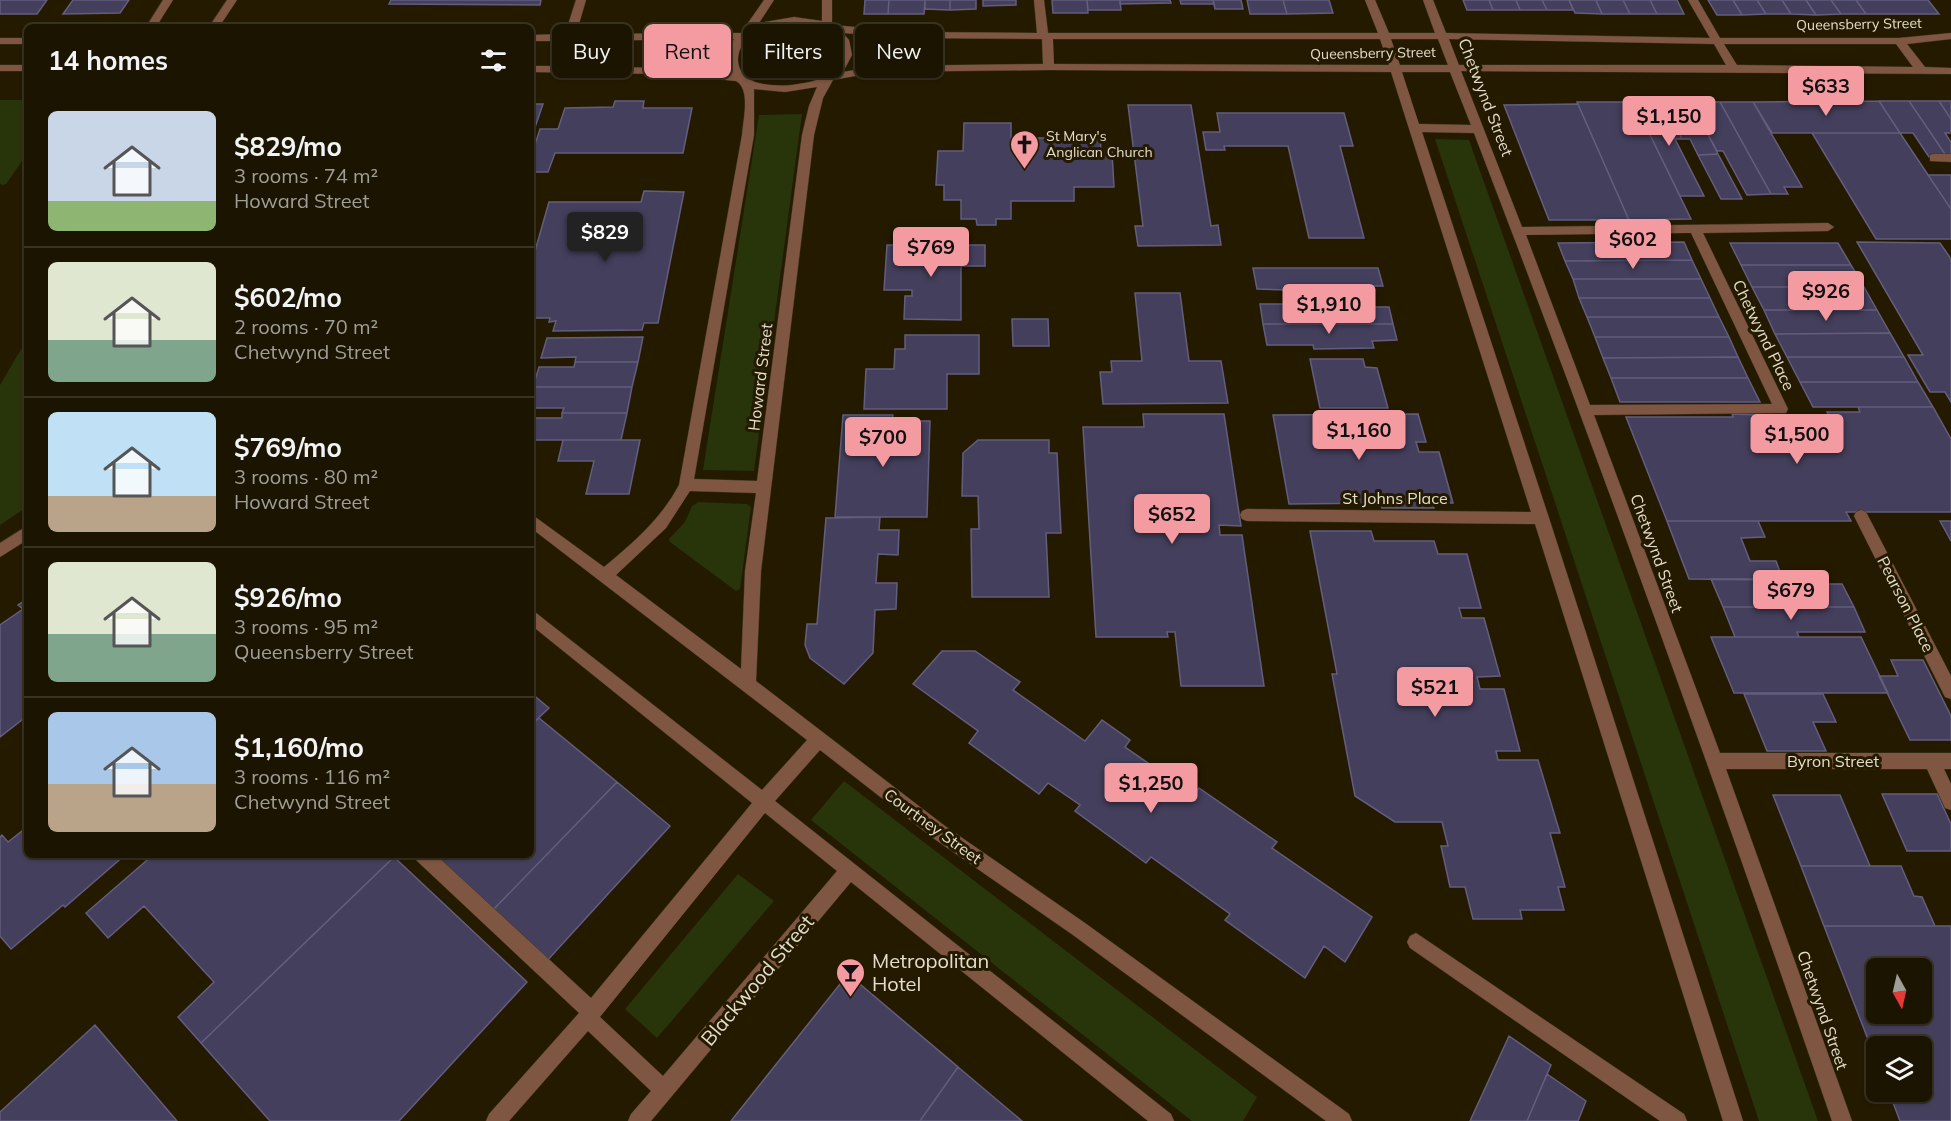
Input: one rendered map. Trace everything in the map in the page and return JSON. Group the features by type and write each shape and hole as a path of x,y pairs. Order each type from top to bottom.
{"street":[{"path":"153,24 168,0"},
{"path":"216,24 232,0"},
{"path":"575,24 581,0"},
{"path":"753,24 769,0"},
{"path":"827,0 830,24"},
{"path":"1039,0 1049,67"},
{"path":"1370,0 1385,37 1542,518 1733,1121"},
{"name":"Chetwynd Street","path":"1428,0 1519,231 1714,761 1842,1121"},
{"path":"1693,0 1734,70"},
{"path":"767,24 791,20 820,24"},
{"name":"Queensberry Street","path":"843,28 912,34 1045,36 1443,36 1899,41 1951,36"},
{"path":"632,37 743,35"},
{"path":"604,576 660,526 675,507 686,485 748,135 750,93 743,79 736,73 732,61 734,48 743,37"},
{"path":"534,38 552,38"},
{"path":"843,40 847,56 843,65"},
{"path":"0,41 24,41"},
{"path":"1899,41 1922,71"},
{"name":"Queensberry Street","path":"843,76 877,69 1049,67 1455,67 1951,71"},
{"path":"0,68 24,68"},
{"path":"534,69 552,69"},
{"path":"632,70 671,71 743,79 767,89 785,91 813,86 830,78"},
{"name":"Howard Street","path":"748,684 753,571 808,135 815,108 830,78"},
{"path":"1414,128 1479,129"},
{"path":"1934,158 1951,158"},
{"path":"1519,231 1828,227"},
{"name":"Chetwynd Place","path":"1585,410 1781,409 1695,229"},
{"path":"686,485 765,487"},
{"name":"St Johns Place","path":"1247,515 1542,518"},
{"name":"Pearson Place","path":"1861,516 1951,692"},
{"name":"Courtney Street","path":"534,522 939,832 1089,936 1342,1121"},
{"path":"0,551 24,534"},
{"path":"534,618 1164,1121"},
{"path":"496,1121 590,1015 764,801 818,740"},
{"path":"1931,760 1951,802"},
{"name":"Byron Street","path":"1714,761 1951,760"},
{"path":"426,858 590,1015 664,1090"},
{"name":"Blackwood Street","path":"638,1121 850,870"},
{"path":"1416,942 1677,1121"}],"green space":[{"path":"0,100 24,100 24,158 6,184 0,183"},
{"path":"802,114 754,471 703,470 759,115"},
{"path":"1435,139 1469,140 1818,1121 1759,1121"},
{"path":"24,344 24,509 0,525 0,385"},
{"path":"698,502 747,504 751,507 740,589 736,591 670,542 669,539 685,522 692,506"},
{"path":"844,781 1257,1097 1243,1121 1192,1121 811,820"},
{"path":"738,874 774,901 657,1038 625,1009"}],"building":[{"path":"0,0 47,0 37,14 0,14"},
{"path":"73,0 129,0 120,13 63,14"},
{"path":"391,0 541,0 540,5 389,4"},
{"path":"865,0 889,0 888,14 864,14"},
{"path":"889,0 925,0 924,14 888,14"},
{"path":"925,0 950,0 950,10 925,9"},
{"path":"950,0 976,0 976,9 950,10"},
{"path":"983,0 1016,0 1016,5 983,6"},
{"path":"1052,0 1087,0 1088,13 1053,13"},
{"path":"1087,0 1120,0 1121,10 1088,10"},
{"path":"1120,0 1170,0 1171,3 1120,4"},
{"path":"1180,0 1213,0 1214,4 1181,4"},
{"path":"1213,0 1241,0 1243,9 1215,9"},
{"path":"1247,0 1283,0 1287,14 1250,14"},
{"path":"1283,0 1329,0 1333,13 1287,14"},
{"path":"1463,0 1489,0 1493,10 1467,10"},
{"path":"1489,0 1516,0 1520,10 1493,10"},
{"path":"1516,0 1542,0 1547,10 1520,10"},
{"path":"1542,0 1569,0 1573,10 1547,10"},
{"path":"1569,0 1596,0 1602,14 1575,13"},
{"path":"1596,0 1623,0 1630,14 1602,14"},
{"path":"1623,0 1650,0 1657,14 1630,14"},
{"path":"1650,0 1677,0 1684,14 1657,14"},
{"path":"1708,0 1733,0 1742,15 1717,15"},
{"path":"1733,0 1757,0 1766,14 1742,15"},
{"path":"1757,0 1782,0 1791,14 1766,14"},
{"path":"1782,0 1806,0 1816,15 1791,14"},
{"path":"1806,0 1831,0 1841,14 1816,15"},
{"path":"1831,0 1856,0 1866,14 1841,14"},
{"path":"1856,0 1928,0 1939,14 1866,14"},
{"path":"615,101 644,101 643,108 692,108 683,153 555,153 548,172 534,172 534,148 540,129 558,129 565,108 613,107"},
{"path":"1879,101 1909,101 1947,157 1929,157 1913,133 1900,133"},
{"path":"1879,101 1900,133 1772,133 1753,102"},
{"path":"1909,101 1939,101 1951,119 1951,133 1945,133 1951,142 1951,157 1947,157"},
{"path":"1939,101 1951,101 1951,119"},
{"path":"1577,102 1634,102 1691,219 1629,220"},
{"path":"1634,102 1663,102 1682,139 1675,139 1704,196 1680,196"},
{"path":"1663,102 1691,102 1718,154 1698,155 1690,139 1682,139"},
{"path":"1691,102 1720,102 1771,194 1747,195 1723,151 1717,151"},
{"path":"1720,102 1753,102 1802,187 1784,187 1788,194 1771,194"},
{"path":"534,104 543,104 534,130"},
{"path":"1578,104 1629,220 1549,220 1504,105"},
{"path":"1128,105 1191,105 1211,226 1218,225 1221,245 1138,246 1135,226 1143,226"},
{"path":"1217,113 1344,113 1353,146 1340,146 1364,238 1309,238 1288,146 1224,146 1225,150 1206,150 1203,132 1220,132"},
{"name":"St Mary's Anglican Church","path":"964,123 1011,123 1011,138 1071,138 1071,133 1100,133 1101,152 1112,152 1114,187 1074,187 1074,201 1011,201 1011,219 996,219 996,225 977,225 976,219 961,219 961,200 944,200 944,185 936,185 938,151 963,151"},
{"path":"1812,133 1900,133 1951,209 1951,239 1876,239"},
{"path":"1718,154 1742,199 1721,199 1698,155"},
{"path":"1928,175 1951,175 1951,209"},
{"path":"644,191 684,192 658,323 644,323 642,330 553,331 556,321 549,322 550,318 534,318 534,254 549,202 641,202"},
{"path":"1684,242 1692,260 1565,261 1558,243"},
{"path":"1857,242 1940,243 1951,259 1951,402 1945,392 1930,392 1908,355 1923,355"},
{"path":"1730,243 1838,243 1851,265 1741,265"},
{"path":"887,245 985,245 985,266 961,266 961,320 904,319 905,296 912,296 912,290 884,290"},
{"path":"1692,260 1701,279 1573,279 1565,261"},
{"path":"1741,265 1851,265 1864,287 1752,287"},
{"path":"1253,268 1378,268 1383,286 1358,286 1360,292 1257,289"},
{"path":"1573,279 1701,279 1710,298 1579,298"},
{"path":"1752,287 1864,287 1877,310 1764,310"},
{"path":"1135,293 1180,293 1189,361 1221,361 1228,403 1103,404 1100,372 1112,372 1111,361 1142,361"},
{"path":"1579,298 1710,298 1719,317 1587,317"},
{"path":"1304,301 1362,301 1363,307 1389,307 1393,324 1263,324 1260,304 1304,304"},
{"path":"1764,310 1877,310 1890,333 1775,334"},
{"path":"1587,317 1719,317 1729,337 1595,337"},
{"path":"1012,319 1048,319 1049,346 1013,346"},
{"path":"1263,324 1393,324 1397,340 1372,341 1374,348 1314,349 1313,345 1267,345"},
{"path":"1890,333 1904,357 1787,357 1775,334"},
{"path":"905,335 979,335 979,374 947,374 947,409 864,409 866,369 894,369 895,349 905,349"},
{"path":"643,337 638,362 575,362 576,357 541,358 547,338"},
{"path":"1595,337 1729,337 1738,357 1603,358"},
{"path":"1738,357 1748,378 1611,378 1603,358"},
{"path":"1787,357 1904,357 1918,382 1800,382"},
{"path":"1310,359 1363,359 1365,367 1377,368 1388,408 1320,408"},
{"path":"575,362 638,362 632,387 534,387 539,367 574,367"},
{"path":"1611,378 1748,378 1760,402 1620,402"},
{"path":"1800,382 1918,382 1933,407 1813,407"},
{"path":"534,387 632,387 627,413 562,413 564,408 534,408"},
{"path":"1858,407 1933,407 1951,439 1951,512 1846,512 1851,521 1667,521 1626,417 1733,417 1732,414 1831,420 1827,412 1860,412"},
{"path":"562,413 627,413 621,440 534,440 534,418 562,418"},
{"path":"1143,414 1224,414 1241,526 1219,525 1220,535 1242,535 1264,686 1181,686 1175,632 1167,632 1168,637 1096,637 1083,427 1144,427"},
{"path":"1418,414 1426,442 1416,442 1419,452 1439,452 1453,503 1432,503 1434,508 1382,508 1380,503 1289,504 1273,415"},
{"path":"843,415 893,415 892,421 930,421 927,517 835,517"},
{"path":"563,440 640,440 629,494 586,494 594,461 558,461"},
{"path":"978,440 1049,440 1049,453 1057,453 1061,533 1046,533 1049,597 972,597 971,529 979,529 978,496 962,496 963,453"},
{"path":"880,517 879,530 899,530 898,555 878,554 876,583 897,583 896,609 875,610 873,653 844,684 810,658 805,645 807,624 817,624 826,518"},
{"path":"1667,521 1758,521 1765,537 1741,538 1750,561 1776,561 1783,580 1689,579"},
{"path":"1940,521 1951,521 1951,541"},
{"path":"1310,531 1371,531 1374,541 1434,541 1438,554 1467,554 1481,608 1459,608 1462,618 1484,618 1500,676 1477,677 1480,689 1504,689 1520,751 1496,751 1498,760 1538,760 1560,833 1550,833 1565,887 1558,887 1564,910 1520,910 1522,919 1473,919 1465,887 1450,887 1441,846 1448,846 1442,822 1395,822 1355,796 1332,674 1337,674"},
{"path":"1711,579 1774,579 1776,584 1842,584 1854,607 1723,607"},
{"path":"24,601 24,718 0,737 0,625 23,609 18,605"},
{"path":"1723,607 1854,607 1865,632 1797,632 1799,637 1735,637"},
{"path":"1711,637 1861,637 1888,693 1734,693"},
{"path":"942,651 975,651 1020,682 1013,690 1085,741 1102,720 1130,740 1125,747 1194,795 1199,788 1277,842 1272,848 1372,917 1345,962 1324,946 1305,978 1225,920 1230,914 1151,857 1146,863 1075,811 1080,805 1048,783 1039,794 969,743 978,731 913,684"},
{"path":"1891,660 1923,660 1951,716 1951,740 1910,740 1879,676 1898,676"},
{"path":"1744,694 1823,694 1836,722 1813,722 1826,751 1767,751"},
{"path":"534,696 549,708 534,722"},
{"path":"539,718 617,782 491,912 432,858 534,858 534,722"},
{"path":"617,782 670,826 545,963 491,912"},
{"path":"1882,794 1937,794 1951,824 1951,851 1907,851"},
{"path":"1773,795 1840,795 1870,866 1801,866"},
{"path":"24,829 24,858 122,858 65,907 63,905 11,949 0,936 0,837 2,835 8,842"},
{"path":"150,858 393,858 201,1043 178,1017 214,982 144,906 108,938 86,913"},
{"path":"393,858 527,982 399,1121 270,1121 201,1043"},
{"path":"1801,866 1901,866 1914,896 1922,897 1935,926 1824,926"},
{"path":"1824,926 1951,926 1951,1121 1900,1121 1893,1102 1932,1102 1932,1036 1867,1036"},
{"path":"848,974 958,1067 920,1121 731,1121"},
{"path":"95,1025 177,1121 0,1121 0,1112"},
{"path":"1509,1036 1551,1065 1527,1121 1470,1121"},
{"path":"958,1067 1022,1121 920,1121"},
{"path":"1547,1074 1586,1101 1578,1121 1527,1121"}],"place":[{"name":"St Mary's Anglican Church","path":"1025,170"},
{"name":"Metropolitan Hotel","path":"851,998"}]}
